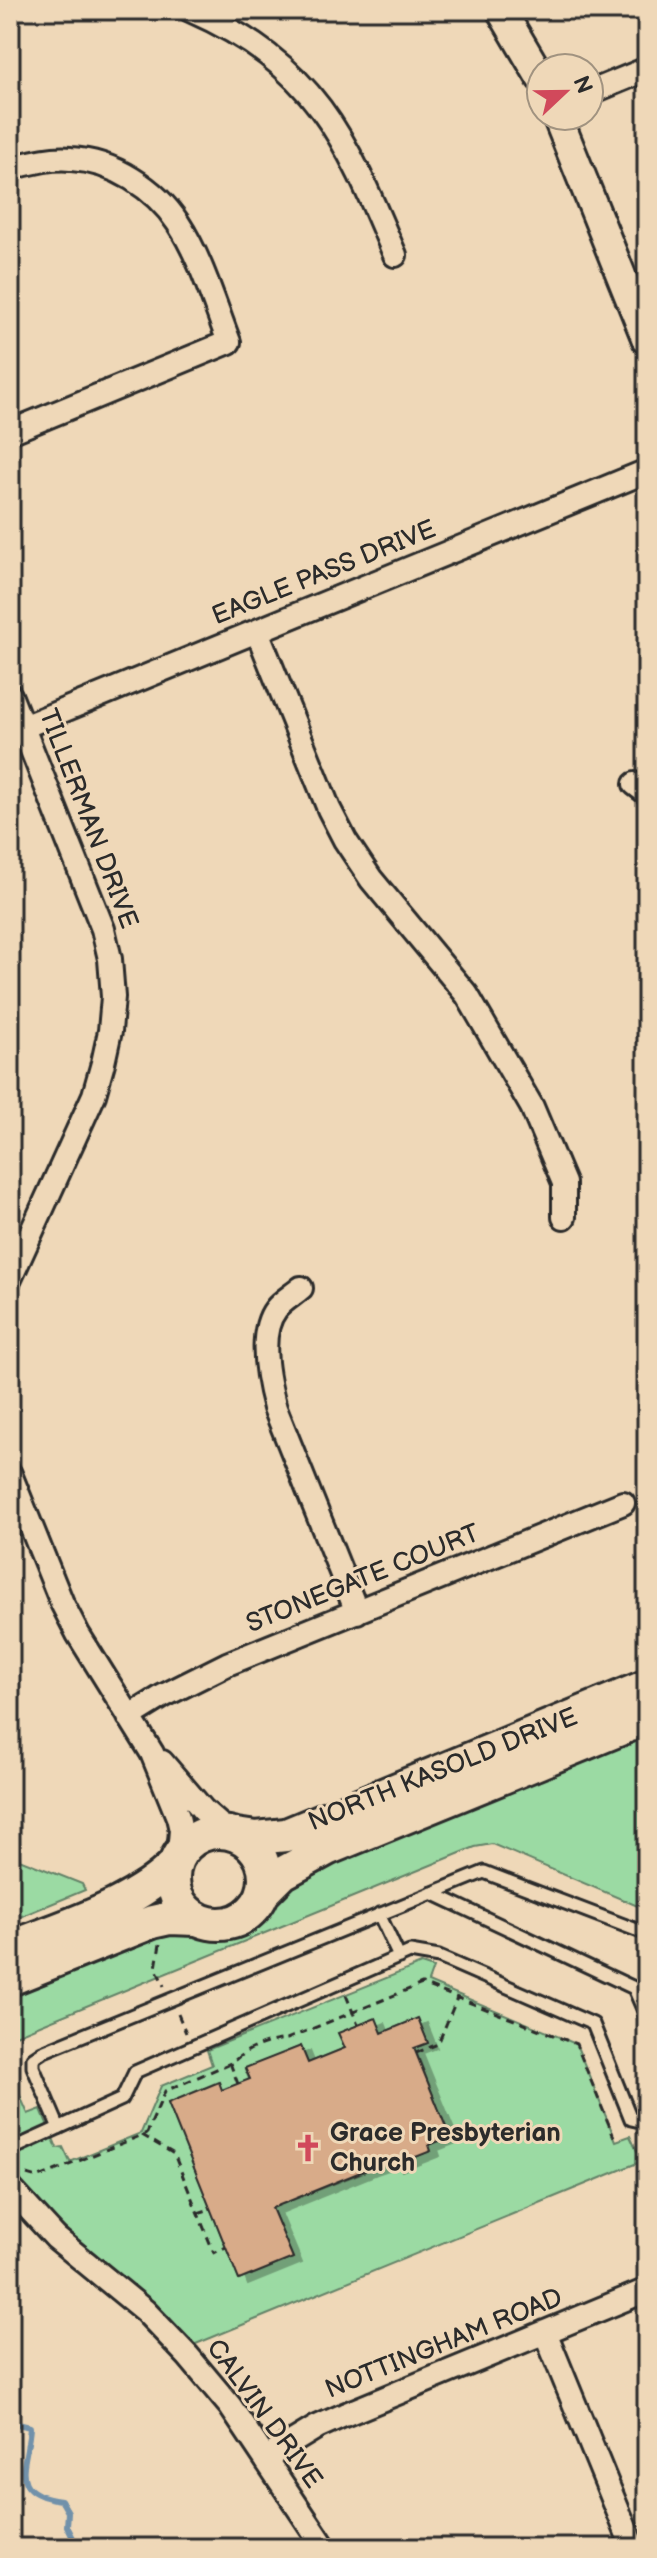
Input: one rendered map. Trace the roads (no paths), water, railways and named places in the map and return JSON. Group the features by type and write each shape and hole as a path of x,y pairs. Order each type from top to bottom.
{"main road":[{"name":"NORTH KASOLD DRIVE","path":"233,1834 256,1838 286,1835 647,1686"},
{"name":"NORTH KASOLD DRIVE","path":"263,1893 283,1873 327,1849 647,1718"},
{"path":"10,1948 117,1904 154,1883 189,1843 201,1836 215,1832 233,1834 248,1842 261,1859 265,1879 263,1893 253,1909 239,1920 214,1924 196,1919 170,1918 152,1922 10,1979"},
{"path":"177,1859 173,1874 176,1895 196,1919"}],"street":[{"path":"190,10 246,39 279,63 309,92 337,129 358,167 395,255"},
{"path":"501,10 526,52"},
{"path":"605,86 647,69"},
{"path":"563,132 647,340"},
{"path":"10,168 42,160 73,159 108,167 138,182 159,199 178,223 229,342 10,432"},
{"name":"EAGLE PASS DRIVE","path":"23,727 647,471"},
{"path":"257,631 329,809 345,840 371,879 467,995 532,1107 564,1183 564,1217"},
{"name":"TILLERMAN DRIVE","path":"10,695 103,929 110,959 113,997 110,1031 94,1095 10,1279"},
{"path":"301,1288 275,1310 268,1327 265,1354 268,1380 275,1408 357,1612"},
{"path":"10,1474 62,1603 98,1669 152,1753 178,1817 181,1830 177,1859"},
{"name":"STONEGATE COURT","path":"129,1717 216,1669 623,1503"},
{"path":"152,1753 176,1776 203,1810 233,1834"},
{"name":"CALVIN DRIVE","path":"17,2182 56,2238 134,2301 178,2345 230,2406 325,2548"},
{"name":"NOTTINGHAM ROAD","path":"266,2458 317,2427 647,2290"},
{"path":"545,2332 632,2545 636,2548"}],"lane":[{"path":"59,2128 33,2067 33,2058 484,1872 647,1934"},
{"path":"432,1893 634,1988 647,2018"},
{"path":"379,1914 399,1957"},
{"path":"10,2150 122,2099 135,2072 410,1952 439,1957 593,2024 631,2119 640,2121 647,2117"}],"waterway":[{"path":"10,2422 30,2427 24,2465 26,2484 32,2491 61,2500 68,2512 67,2526 78,2548"}],"place":[{"name":"Grace Presbyterian Church","path":"308,2148"}]}
